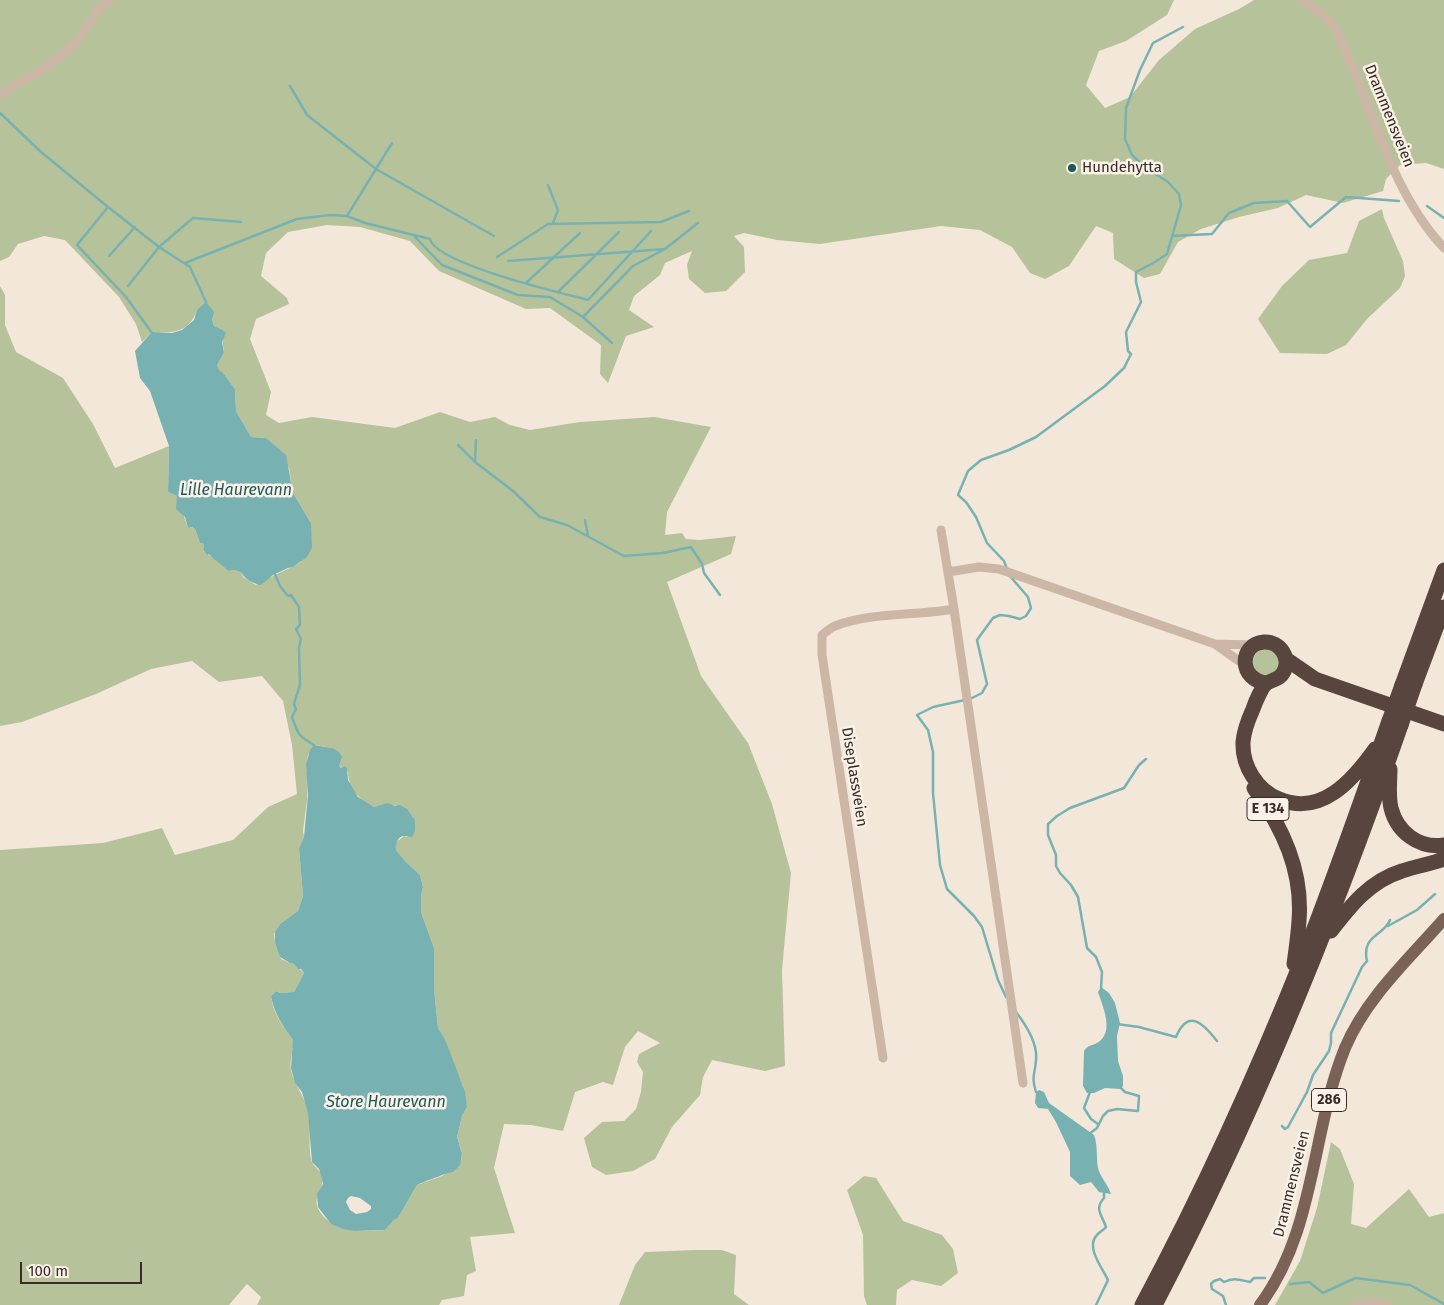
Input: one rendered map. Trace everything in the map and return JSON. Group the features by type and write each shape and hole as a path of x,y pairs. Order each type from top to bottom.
{"highway":[{"name":"E 134","path":"1444,570 1410,682 1395,723 1391,754 1390,801 1394,816 1400,828 1407,835 1418,842 1436,846 1444,845"},
{"name":"E 134","path":"1410,682 1444,607"},
{"path":"1254,645 1267,642 1275,644 1283,651 1286,659 1315,679 1444,724"},
{"name":"E 134","path":"1254,645 1246,655 1248,700 1238,735 1239,756 1246,777 1279,826 1295,869 1300,915 1292,985"},
{"name":"E 134","path":"1286,659 1285,669 1273,680 1256,701 1247,724 1243,750 1247,767 1256,781 1264,790 1278,799 1308,803 1328,797 1350,779 1395,723"},
{"path":"1248,671 1259,681 1315,679"},
{"name":"E 134","path":"1142,1305 1186,1219 1226,1134 1292,985 1384,737"},
{"name":"E 134","path":"1156,1305 1250,1112 1321,944 1391,754"},
{"name":"E 134","path":"1321,944 1357,899 1376,883 1396,872 1444,859"}],"main road":[{"name":"Drammensveien","path":"1260,1305 1285,1266 1297,1233 1331,1092 1346,1047 1368,1007 1444,919"}],"street":[{"path":"0,94 34,75 60,57 84,34 98,9 110,0"},
{"name":"Drammensveien","path":"1301,0 1322,13 1335,28 1396,176 1418,215 1444,248"},
{"path":"941,530 1023,1083"},
{"path":"948,572 979,567 999,569 1214,644 1254,645"},
{"name":"Diseplassveien","path":"883,1058 822,655 822,635 834,627 858,621 901,614 928,614 954,609"},
{"path":"1214,644 1248,671"},
{"path":"1355,1305 1371,1302 1387,1305"}],"green space":[{"path":"0,0 1174,0 1167,15 1126,41 1099,51 1086,85 1105,108 1130,97 1159,60 1195,29 1254,0 1444,0 1444,169 1426,163 1400,165 1386,179 1383,191 1343,203 1306,195 1278,208 1239,217 1201,229 1178,242 1160,274 1144,278 1114,259 1113,233 1096,226 1069,266 1045,279 1030,273 1012,247 980,230 941,226 820,244 777,240 744,233 734,236 744,247 745,272 726,291 705,293 689,279 687,265 692,251 665,263 660,275 634,296 629,310 654,327 626,336 608,383 600,374 601,345 550,308 526,309 439,271 410,241 360,227 327,225 288,232 266,253 261,276 287,298 289,304 256,319 250,339 271,392 266,415 279,423 312,417 395,428 440,412 470,422 495,417 510,425 530,430 580,422 654,417 711,427 667,512 665,535 682,533 686,539 700,540 736,536 731,554 667,582 701,676 748,743 772,804 791,873 782,970 785,1066 765,1071 712,1060 703,1077 700,1095 672,1127 655,1159 633,1171 606,1175 592,1167 584,1138 602,1122 624,1121 636,1109 641,1092 643,1072 637,1062 639,1054 660,1043 638,1031 625,1047 613,1085 603,1082 575,1092 563,1131 531,1125 504,1124 494,1168 515,1233 470,1237 476,1271 467,1275 464,1296 442,1300 439,1305 257,1305 261,1297 247,1284 229,1305 0,1305 0,850 103,843 162,828 175,855 233,840 268,807 297,794 292,745 283,701 262,676 219,682 192,661 151,669 96,694 22,722 0,726 0,286 5,295 5,325 16,352 63,378 93,424 115,468 169,446 168,492 177,496 188,528 192,527 195,529 200,543 203,543 203,551 222,563 228,571 234,570 242,573 243,577 256,585 301,562 311,523 293,493 289,468 266,438 251,437 236,411 235,389 224,374 219,371 217,365 224,353 221,329 214,326 212,319 197,310 194,318 185,327 173,332 152,332 142,342 136,324 119,297 65,240 44,236 18,244 9,257 0,261","holes":["315,745 332,748 339,766 348,772 350,784 364,801 374,807 391,805 400,807 409,812 413,817 415,831 396,842 396,850 420,875 423,887 421,912 434,948 434,989 438,1028 445,1039 452,1063 462,1084 467,1107 462,1116 457,1137 462,1152 461,1160 442,1176 417,1185 398,1218 385,1230 361,1231 345,1229 324,1217 319,1210 317,1200 322,1178 312,1162 308,1110 291,1070 293,1040 277,1016 271,996 276,991 280,993 294,992 304,973 294,964 281,959 274,934 280,924 298,911 303,896 299,848 304,837 308,755"]},
{"path":"1382,209 1384,218 1403,261 1405,276 1400,288 1367,319 1346,345 1327,354 1280,353 1258,319 1282,286 1309,260 1347,253 1359,221"},
{"path":"1266,649 1276,652 1279,662 1276,672 1266,675 1256,672 1253,662 1256,652"},
{"path":"1331,1142 1340,1149 1354,1184 1351,1224 1366,1228 1409,1189 1429,1217 1444,1213 1444,1305 1275,1305 1300,1261 1317,1208"},
{"path":"864,1176 876,1178 903,1221 942,1235 953,1249 958,1273 941,1286 912,1280 897,1290 896,1305 867,1305 864,1296 863,1235 847,1190"},
{"path":"722,1250 736,1255 734,1294 749,1305 619,1305 635,1265 645,1252"}],"water":[{"name":"Lille Haurevann","path":"206,302 214,312 212,319 214,326 226,333 222,342 224,353 217,365 235,389 236,411 251,437 266,438 286,455 293,493 311,523 312,548 307,557 293,567 273,575 261,585 250,581 242,573 234,570 228,571 209,554 207,555 203,550 203,543 200,543 195,529 192,527 188,528 185,517 176,509 177,496 168,492 169,446 150,391 140,378 135,351 152,332 172,333 182,330 194,320 197,310"},
{"name":"Store Haurevann","path":"314,745 332,748 339,752 342,757 339,766 347,768 348,780 358,797 374,807 388,803 395,806 400,805 407,809 415,820 415,831 412,837 400,837 396,850 420,875 423,887 421,912 434,948 434,989 438,1028 445,1039 465,1092 467,1107 462,1116 457,1137 462,1153 460,1165 453,1172 417,1185 398,1218 385,1230 354,1231 343,1229 331,1224 318,1207 317,1194 323,1184 319,1169 312,1162 308,1113 302,1092 295,1083 291,1068 293,1040 277,1014 271,996 276,991 280,993 294,992 304,973 294,964 280,957 275,943 275,932 280,924 298,911 303,896 299,848 304,837 308,795 306,765 310,750","holes":["351,1196 360,1198 371,1206 371,1209 367,1212 356,1214 350,1210 346,1202"]},
{"path":"1101,987 1109,993 1115,1003 1120,1023 1117,1036 1118,1061 1123,1076 1123,1086 1120,1089 1105,1088 1094,1093 1087,1093 1083,1086 1084,1051 1102,1039 1107,1026 1105,1012 1098,992"},
{"path":"1039,1090 1044,1092 1049,1103 1094,1135 1098,1168 1111,1194 1099,1192 1091,1182 1080,1185 1070,1176 1070,1152 1056,1122 1048,1109 1038,1108 1035,1103 1036,1092"}],"waterway":[{"path":"1007,569 1004,561 987,543 976,517 966,502 958,495 968,471 981,460 1009,450 1036,437 1105,386 1124,368 1131,354 1128,351 1126,332 1141,302 1136,282 1136,272 1167,254 1181,205 1179,194 1168,182 1146,168 1132,155 1125,139 1126,108 1140,70 1153,43 1183,27"},
{"path":"290,86 307,115 376,169 494,236"},
{"path":"0,113 41,152 108,207 159,247 190,267 206,302"},
{"path":"347,216 392,143"},
{"path":"548,185 558,210 553,223"},
{"path":"1172,236 1212,234 1229,213 1254,203 1287,201 1310,227 1346,197 1399,201"},
{"path":"1427,206 1444,218"},
{"path":"108,207 77,245 126,297 152,333"},
{"path":"497,257 548,224 661,222 689,211"},
{"path":"185,263 297,219 330,215 347,216 365,223 430,239 437,249 476,267 528,284 588,300 651,231"},
{"path":"128,286 159,247 193,218 241,222"},
{"path":"583,317 633,266 665,249 698,223"},
{"path":"109,256 135,227"},
{"path":"558,292 619,232"},
{"path":"526,283 580,233"},
{"path":"415,237 442,265 518,295 550,297 583,317 612,343"},
{"path":"508,261 665,249"},
{"path":"475,461 476,440"},
{"path":"458,445 475,462 513,491 540,517 567,525 624,556 663,553 691,547 702,564 704,573 720,595"},
{"path":"585,520 588,536"},
{"path":"274,572 280,586 288,596 291,595 299,607 300,625 296,629 301,639 299,648 300,685 294,704 296,709 292,717 299,734 314,745"},
{"path":"970,699 982,693 987,684 977,640 993,618 1000,615 1020,619 1026,616 1031,608 1028,597 1009,575"},
{"path":"965,700 933,707 917,715 928,730 933,752 933,793 940,865 947,889 974,916 982,927 998,980 1006,997"},
{"path":"1101,988 1102,972 1096,957 1087,948 1078,897 1056,866 1056,855 1048,835 1048,824 1070,808 1124,788 1139,765 1146,759"},
{"path":"1388,926 1417,910 1435,894"},
{"path":"1282,1126 1285,1129 1288,1127 1307,1092 1313,1075 1329,1051 1331,1033 1362,967 1367,961 1367,946 1390,920"},
{"path":"1016,1012 1027,1028 1035,1047 1034,1079 1036,1092"},
{"path":"1117,1024 1139,1027 1176,1037 1185,1023 1196,1021 1217,1041"},
{"path":"1089,1134 1097,1128 1108,1111 1117,1109 1138,1111 1139,1096 1125,1092 1121,1088"},
{"path":"1090,1092 1084,1108 1091,1119 1098,1124"},
{"path":"1096,1305 1108,1280 1096,1258 1093,1246 1097,1235 1106,1227 1099,1209 1104,1198 1104,1191"},
{"path":"1226,1305 1223,1296 1212,1289 1211,1284 1214,1281 1220,1279 1224,1282 1234,1279 1250,1282 1254,1278 1265,1278"},
{"path":"1290,1284 1309,1282 1323,1293 1355,1278 1410,1285 1444,1304"}],"place":[{"name":"Hundehytta","path":"1072,168"}]}
